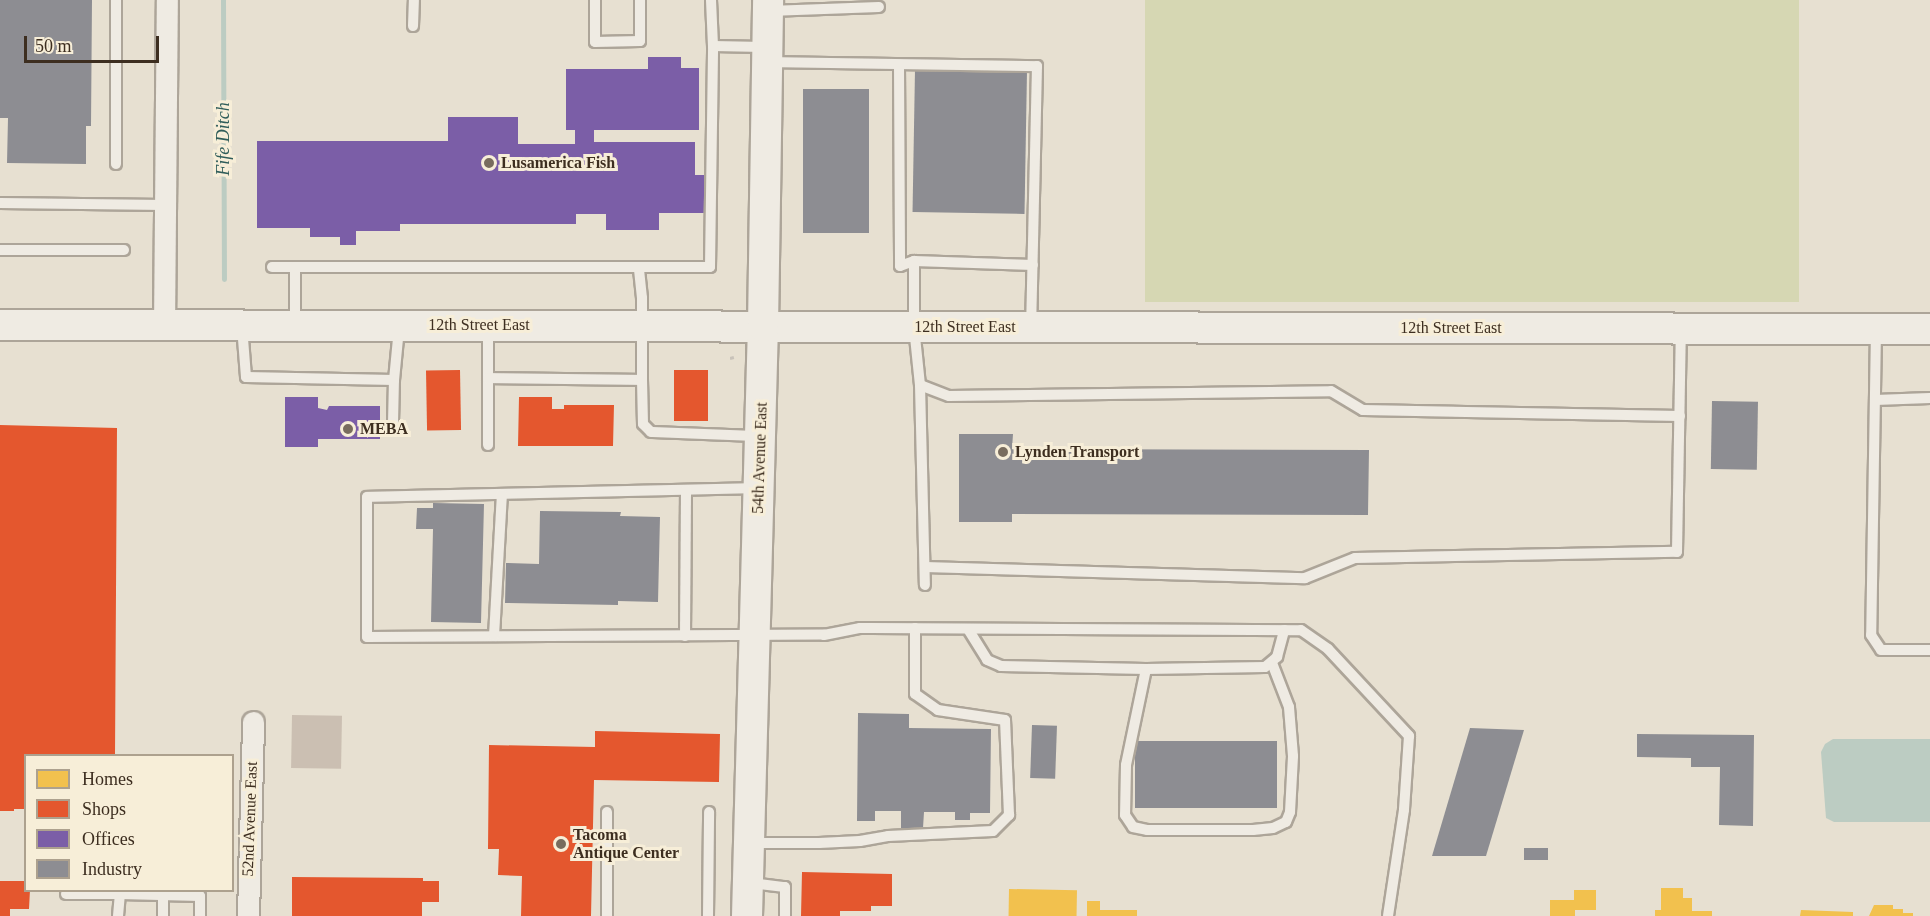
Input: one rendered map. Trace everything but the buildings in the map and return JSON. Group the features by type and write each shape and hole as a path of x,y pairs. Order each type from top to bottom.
{"street":[{"path":"164,327 167,0"},
{"name":"54th Avenue East","path":"747,916 763,326 767,5"},
{"name":"12th Street East","path":"0,325 1930,329"},
{"name":"52nd Avenue East","path":"248,916 254,722"}],"lane":[{"path":"116,0 116,164"},
{"path":"413,26 414,0"},
{"path":"595,0 595,42 640,41 640,0"},
{"path":"272,267 710,267 713,46 711,0"},
{"path":"767,5 879,7"},
{"path":"713,46 767,54 899,65 1037,66 1031,327"},
{"path":"899,65 900,266 914,261 1033,265"},
{"path":"0,203 164,205"},
{"path":"0,250 124,250"},
{"path":"914,261 914,327 920,385 925,585"},
{"path":"295,267 295,325"},
{"path":"639,267 643,424 651,432 760,436"},
{"path":"393,423 394,380 400,325"},
{"path":"488,325 488,445"},
{"path":"242,326 246,377 394,380"},
{"path":"925,567 1305,578 1355,558 1677,552 1681,329"},
{"path":"1876,329 1871,635 1881,650 1930,650"},
{"path":"488,378 642,380"},
{"path":"920,385 949,396 1331,391 1363,410 1680,416"},
{"path":"1875,400 1930,398"},
{"path":"759,488 367,497 367,637 824,635 860,628 1301,630 1328,649 1409,736 1404,810 1388,916"},
{"path":"685,636 686,490"},
{"path":"494,636 502,494"},
{"path":"749,843 829,842 888,836 993,831 1010,815 1005,720 938,710 915,694 915,628"},
{"path":"968,628 987,660 1001,666 1146,669 1265,667 1277,657 1284,630"},
{"path":"1146,669 1126,765 1125,814 1133,827 1148,830 1253,830 1273,828 1286,822 1290,812 1293,756 1289,707 1272,663"},
{"path":"607,916 608,812"},
{"path":"708,916 709,812"},
{"path":"748,882 785,887 785,916"},
{"path":"66,894 200,896 200,916"},
{"path":"118,916 120,894"},
{"path":"163,916 164,895"}],"green space":[{"path":"1145,0 1799,0 1799,302 1145,302"}],"shaded area":[{"path":"1833,739 1930,739 1930,822 1834,822 1826,818 1821,752 1825,744"}],"waterway":[{"name":"Fife Ditch","path":"223,0 224,279"}],"place":[{"name":"Lusamerica Fish","path":"489,163"},
{"name":"MEBA","path":"348,429"},
{"name":"Lynden Transport","path":"1003,452"},
{"name":"Tacoma Antique Center","path":"561,844"}]}
